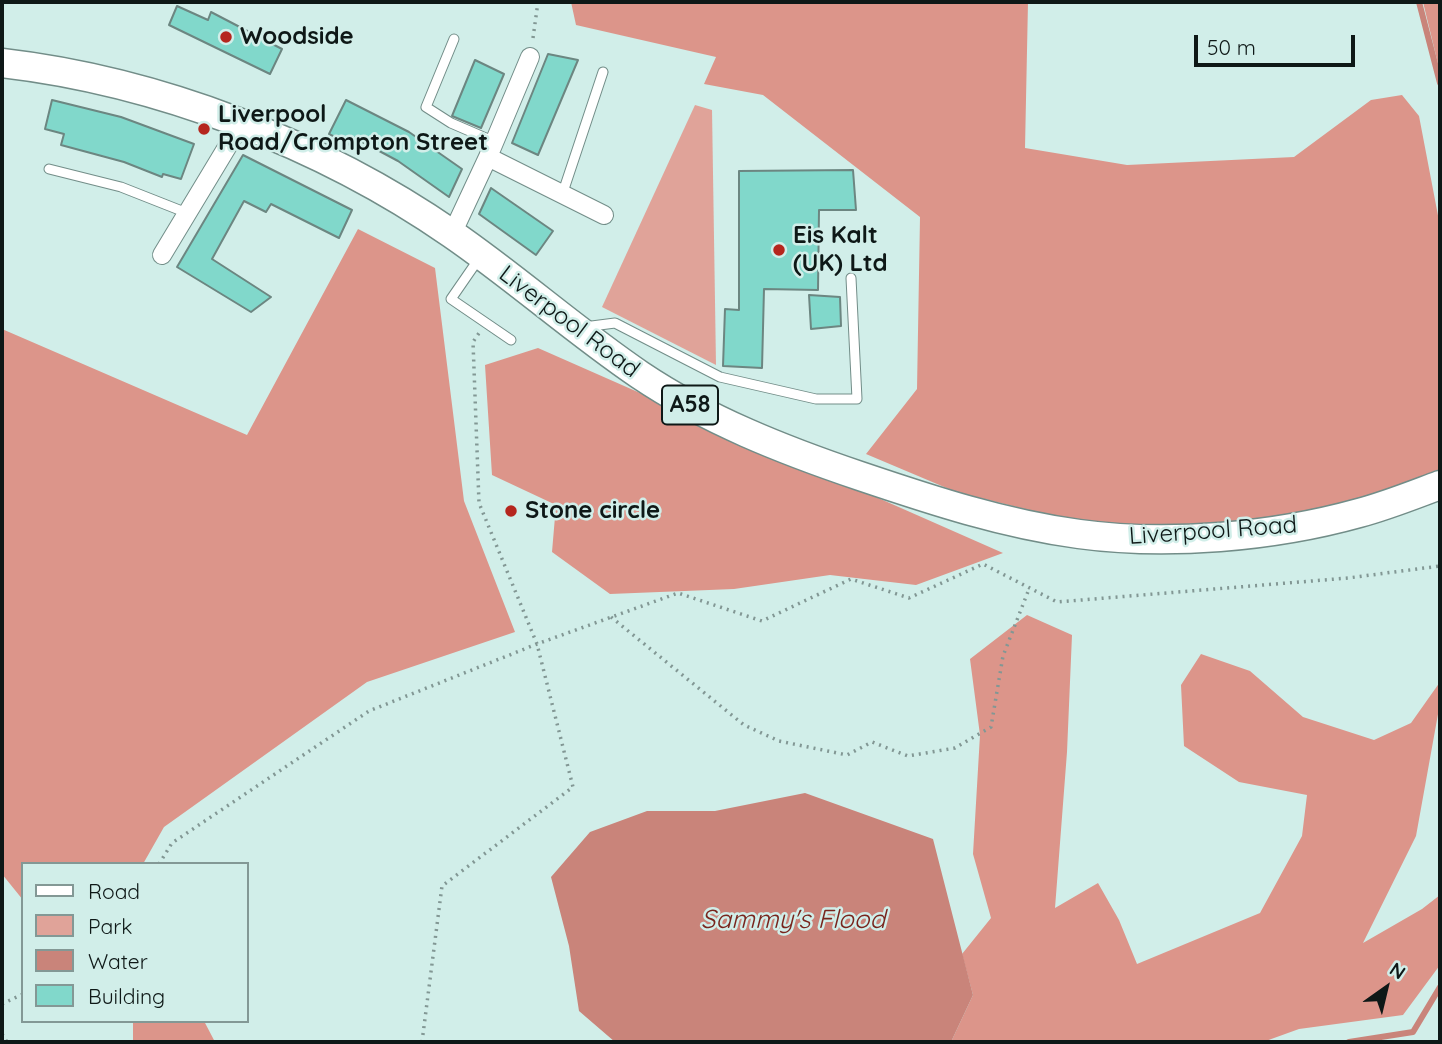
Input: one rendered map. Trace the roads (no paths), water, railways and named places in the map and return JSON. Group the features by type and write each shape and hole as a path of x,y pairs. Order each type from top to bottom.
{"main road":[{"name":"Liverpool Road","path":"2,65 58,70 124,85 241,124 316,156 373,186 452,234 575,328 652,382 726,424 768,443 953,506 1078,534 1125,538 1215,536 1311,524 1360,513 1440,485"}],"street":[{"path":"452,234 492,150 530,57"},
{"path":"162,255 241,124"},
{"path":"492,150 562,195 604,215"}],"lane":[{"path":"454,39 426,107 492,150"},
{"path":"562,195 603,72"},
{"path":"49,169 121,187 187,213"},
{"path":"481,256 451,299 511,340"},
{"path":"575,328 615,323 720,377 816,399 857,399 851,278"}],"water":[{"name":"Sammy's Flood","path":"805,793 933,839 973,995 951,1042 615,1042 579,1011 569,946 551,877 590,832 647,811 715,811"}],"waterway":[{"path":"1419,2 1440,83"},
{"path":"1349,1042 1413,1032 1440,987"}],"place":[{"name":"Woodside","path":"226,37"},
{"name":"Liverpool Road/Crompton Street","path":"204,129"},
{"name":"Eis Kalt (UK) Ltd","path":"779,250"},
{"name":"Stone circle","path":"511,511"}]}
